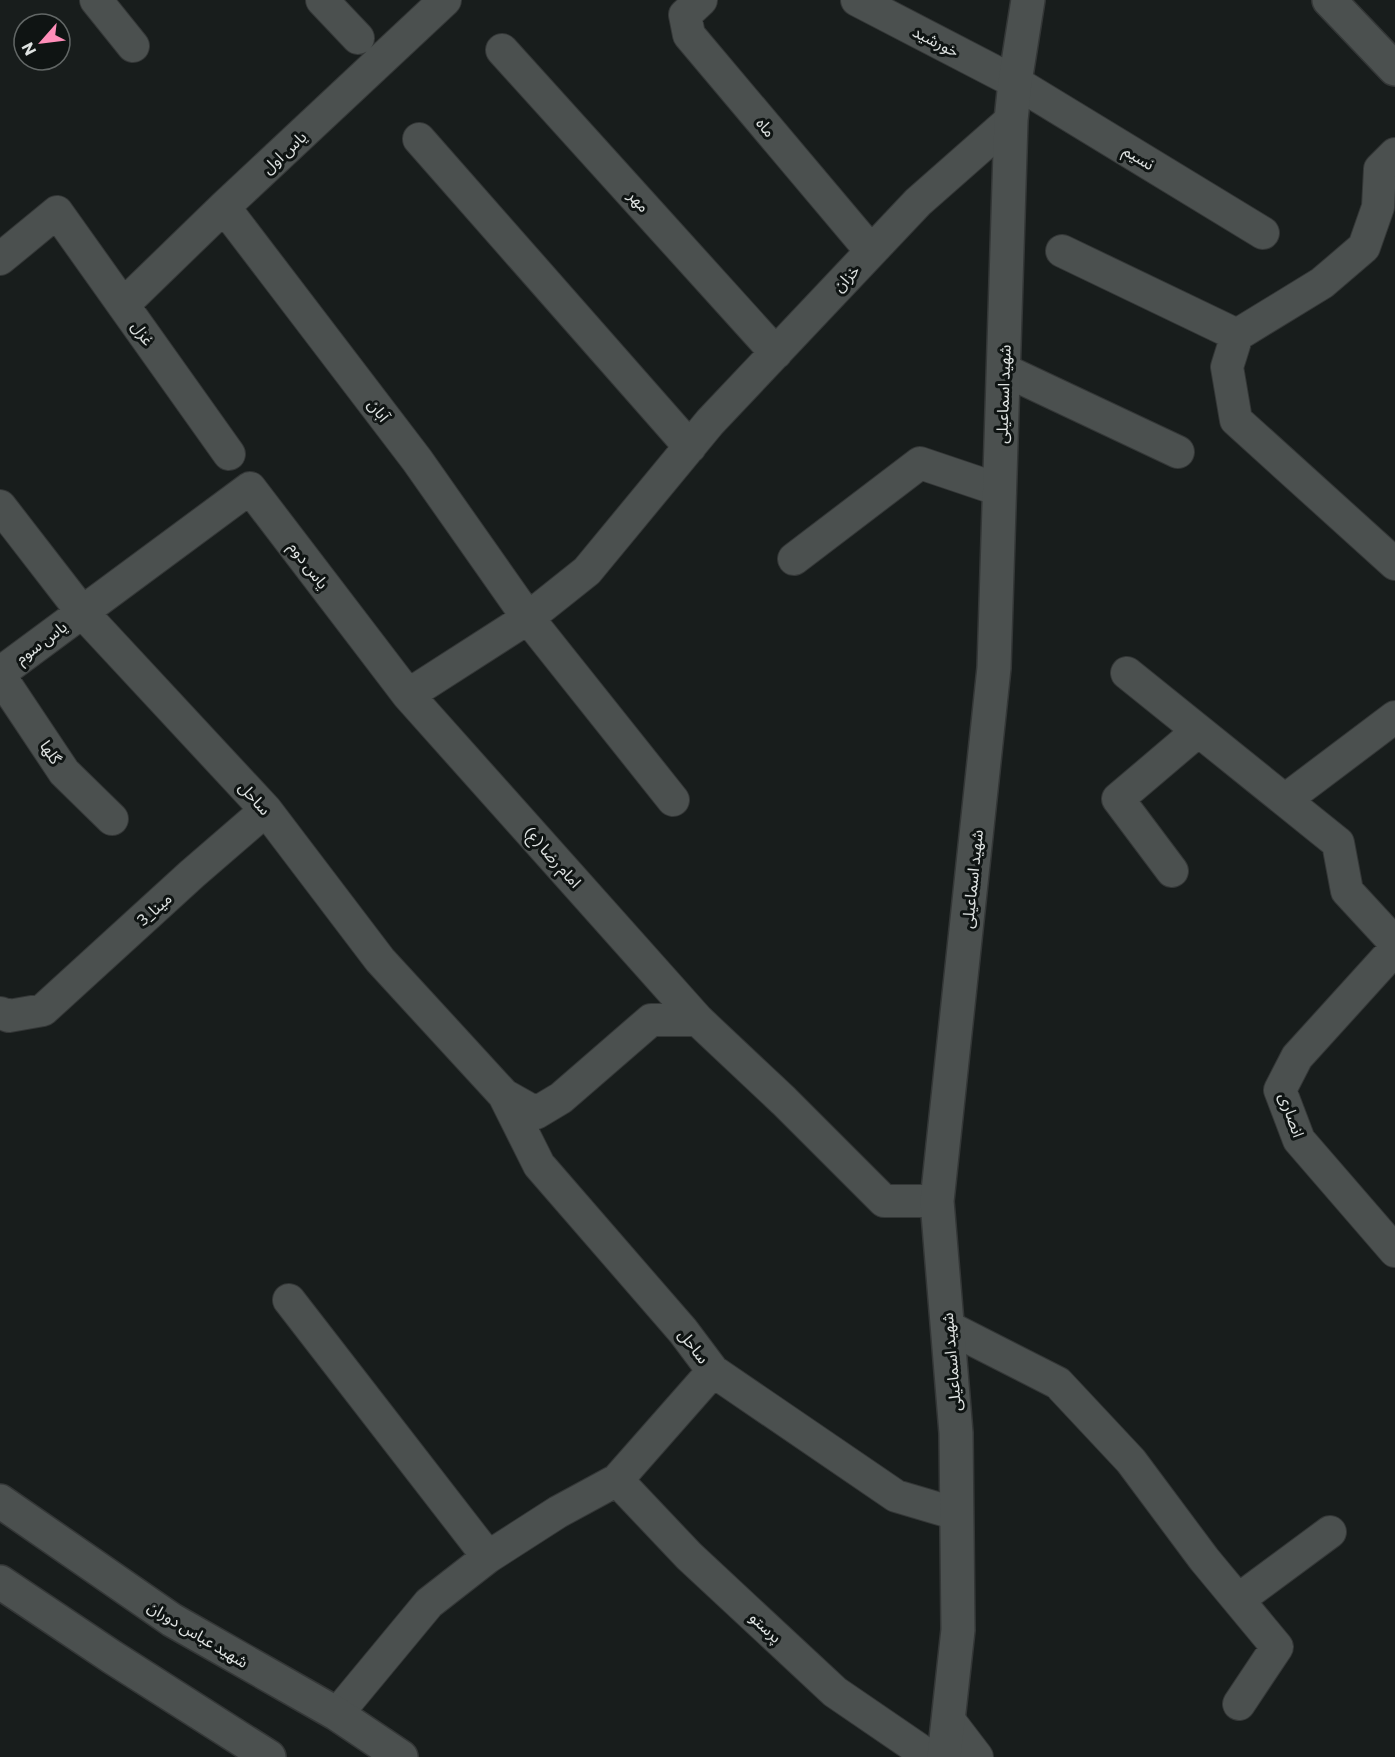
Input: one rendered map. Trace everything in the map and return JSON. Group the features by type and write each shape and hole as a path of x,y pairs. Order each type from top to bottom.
{"street":[{"path":"96,0 133,46"},
{"path":"322,0 357,38"},
{"name":"یاس اول","path":"123,305 446,0"},
{"name":"ماه","path":"701,0 685,15 689,35 871,251"},
{"name":"خورشید","path":"857,0 1015,82"},
{"name":"شهید اسماعیلی","path":"944,1757 958,1630 957,1514 956,1433 938,1201 994,668 1011,120 1028,0"},
{"path":"1329,0 1395,69"},
{"name":"مهر","path":"502,50 776,353"},
{"name":"نسیم","path":"1015,82 1263,233"},
{"name":"خزان","path":"528,618 587,571 710,422 918,202 1011,120"},
{"path":"419,139 690,447"},
{"path":"1395,154 1380,169 1378,207 1364,247 1322,283 1237,335 1227,367 1236,420 1395,564"},
{"name":"آبان","path":"225,207 417,460 528,618 673,800"},
{"name":"غزل","path":"0,260 57,212 229,454"},
{"path":"1062,251 1237,335"},
{"path":"1004,370 1178,452"},
{"path":"794,559 920,463 1000,490"},
{"name":"یاس دوم","path":"82,612 250,488 408,695"},
{"name":"ساحل","path":"0,506 82,612 266,810 380,960 504,1095 539,1165 683,1331 713,1371 896,1496 957,1514"},
{"name":"یاس سوم","path":"0,674 82,612"},
{"path":"408,695 528,618"},
{"path":"1127,673 1338,843 1347,891 1395,943"},
{"name":"گلها","path":"0,674 64,772 112,819"},
{"name":"امام رضا (ع)","path":"408,695 698,1020"},
{"path":"1285,800 1395,717"},
{"path":"1172,871 1118,799 1198,731"},
{"name":"مینا_3","path":"0,1013 9,1016 43,1010 266,810"},
{"name":"انصاری","path":"1395,949 1297,1057 1280,1090 1299,1140 1395,1251"},
{"name":"ساحل","path":"504,1095 536,1113 561,1098 651,1020 698,1020"},
{"path":"698,1020 784,1101 884,1201 938,1201"},
{"path":"289,1300 488,1557"},
{"path":"948,1327 1058,1383 1131,1461 1204,1559 1277,1647 1239,1704"},
{"path":"338,1714 429,1603 488,1557 558,1512 617,1480 713,1371"},
{"name":"پرستو","path":"617,1480 689,1556 835,1692 930,1757"},
{"name":"شهید عباس دوران","path":"0,1501 172,1620 338,1714 401,1757"},
{"path":"1238,1600 1330,1532"},
{"path":"0,1582 112,1658 269,1757"},
{"path":"948,1719 977,1757"}]}
